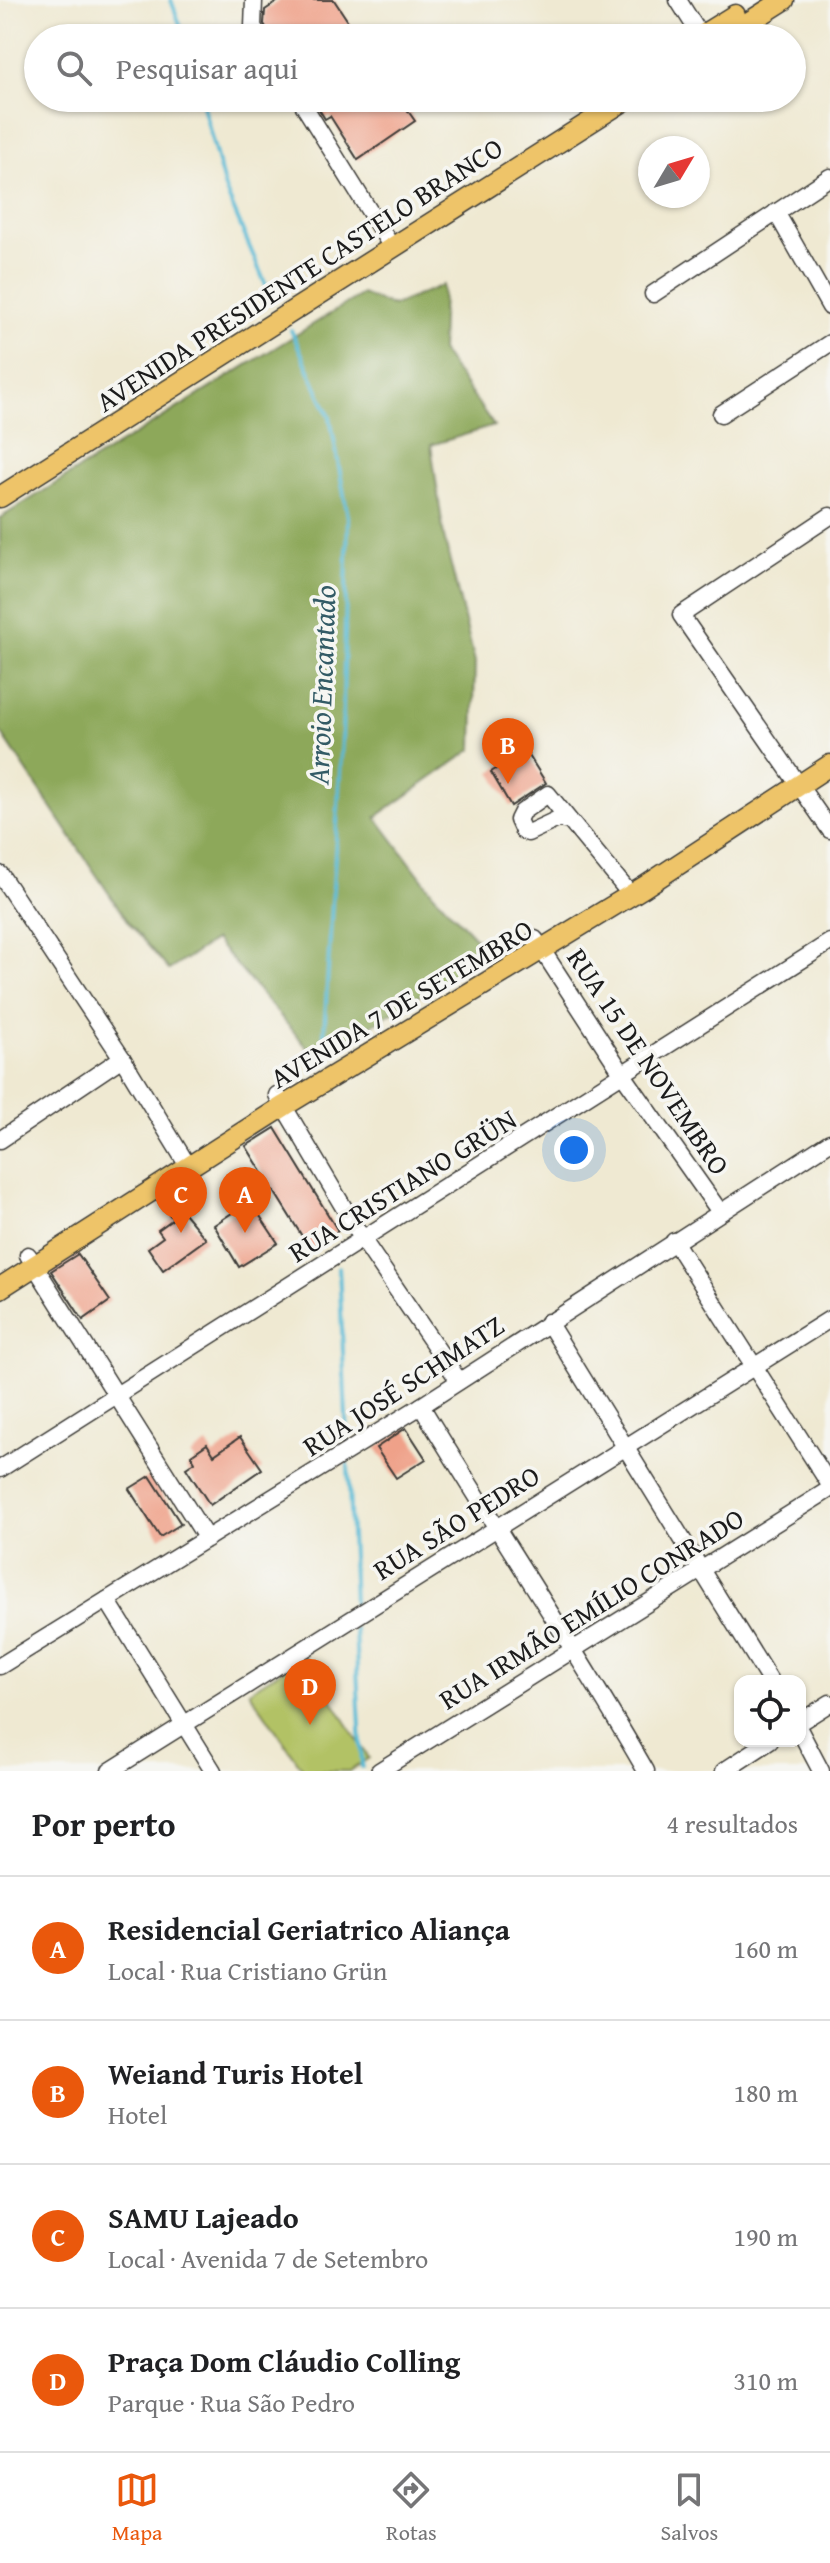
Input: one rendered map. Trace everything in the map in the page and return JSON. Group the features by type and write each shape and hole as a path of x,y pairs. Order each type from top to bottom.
{"main road":[{"path":"721,24 759,0"},
{"path":"746,24 784,0"},
{"name":"AVENIDA PRESIDENTE CASTELO BRANCO","path":"0,497 462,196 585,112"},
{"name":"AVENIDA PRESIDENTE CASTELO BRANCO","path":"462,196 604,112"},
{"name":"AVENIDA PRESIDENTE CASTELO BRANCO","path":"0,481 390,243"},
{"name":"AVENIDA 7 DE SETEMBRO","path":"0,1288 31,1260 281,1100 628,890 794,781 830,750"},
{"name":"AVENIDA 7 DE SETEMBRO","path":"794,781 830,765"},
{"name":"AVENIDA 7 DE SETEMBRO","path":"0,1272 31,1260"}],"street":[{"path":"253,24 254,0"},
{"path":"678,0 692,24"},
{"path":"308,112 390,243"},
{"path":"653,294 830,177"},
{"path":"776,212 830,307"},
{"path":"721,414 830,343"},
{"path":"830,516 681,615 830,830"},
{"path":"570,821 628,890"},
{"path":"0,874 122,1058 185,1162"},
{"name":"RUA CRISTIANO GRÜN","path":"0,1469 624,1076 830,942"},
{"name":"RUA 15 DE NOVEMBRO","path":"539,944 624,1076 720,1212"},
{"path":"2,1135 122,1058"},
{"path":"281,1100 363,1240 459,1381"},
{"name":"RUA JOSÉ SCHMATZ","path":"0,1666 421,1406 830,1142"},
{"path":"674,1241 830,1487"},
{"path":"31,1260 207,1539"},
{"name":"RUA SÃO PEDRO","path":"110,1771 830,1319"},
{"path":"548,1322 766,1675"},
{"path":"421,1406 495,1528 576,1650 646,1771"},
{"name":"RUA IRMÃO EMÍLIO CONRADO","path":"379,1771 576,1650 830,1487"},
{"path":"107,1600 213,1771"},
{"path":"806,1718 830,1703"},
{"path":"806,1742 821,1771"},
{"path":"724,1771 761,1747"}],"green space":[{"path":"443,285 441,351 494,426 431,445 444,537 475,662 473,749 376,817 433,893 489,952 317,1059 215,940 169,970 128,922 0,731 0,518 362,294 392,306"},
{"path":"304,1656 369,1758 350,1771 304,1771 249,1691"}],"building":[{"path":"280,0 334,0 350,24 264,24 265,10"},
{"path":"321,112 409,112 415,121 358,160 330,116 325,119"},
{"path":"526,751 546,783 511,806 491,772"},
{"path":"275,1128 338,1231 310,1249 246,1146"},
{"path":"250,1201 278,1243 239,1267 214,1225"},
{"path":"179,1207 206,1239 163,1270 148,1248 163,1237 158,1230 173,1219 169,1214"},
{"path":"78,1254 110,1301 83,1320 51,1271"},
{"path":"406,1428 426,1459 396,1478 376,1448"},
{"path":"240,1437 262,1469 210,1505 186,1468 195,1462 191,1455 207,1444 214,1455"},
{"path":"150,1476 181,1524 160,1537 129,1489"}],"waterway":[{"name":"Arroio Encantado","path":"171,0 180,24"},
{"name":"Arroio Encantado","path":"205,112 225,189 270,295"},
{"name":"Arroio Encantado","path":"291,330 330,417 348,517 342,740 323,1051"},
{"path":"339,1267 347,1439"},
{"path":"348,1464 354,1604"},
{"path":"355,1629 362,1767"}],"place":[{"name":"Weiand Turis Hotel","path":"508,784"},
{"name":"SAMU Lajeado","path":"181,1233"},
{"name":"Residencial Geriatrico Aliança","path":"245,1233"},
{"name":"Praça Dom Cláudio Colling","path":"310,1725"}]}
